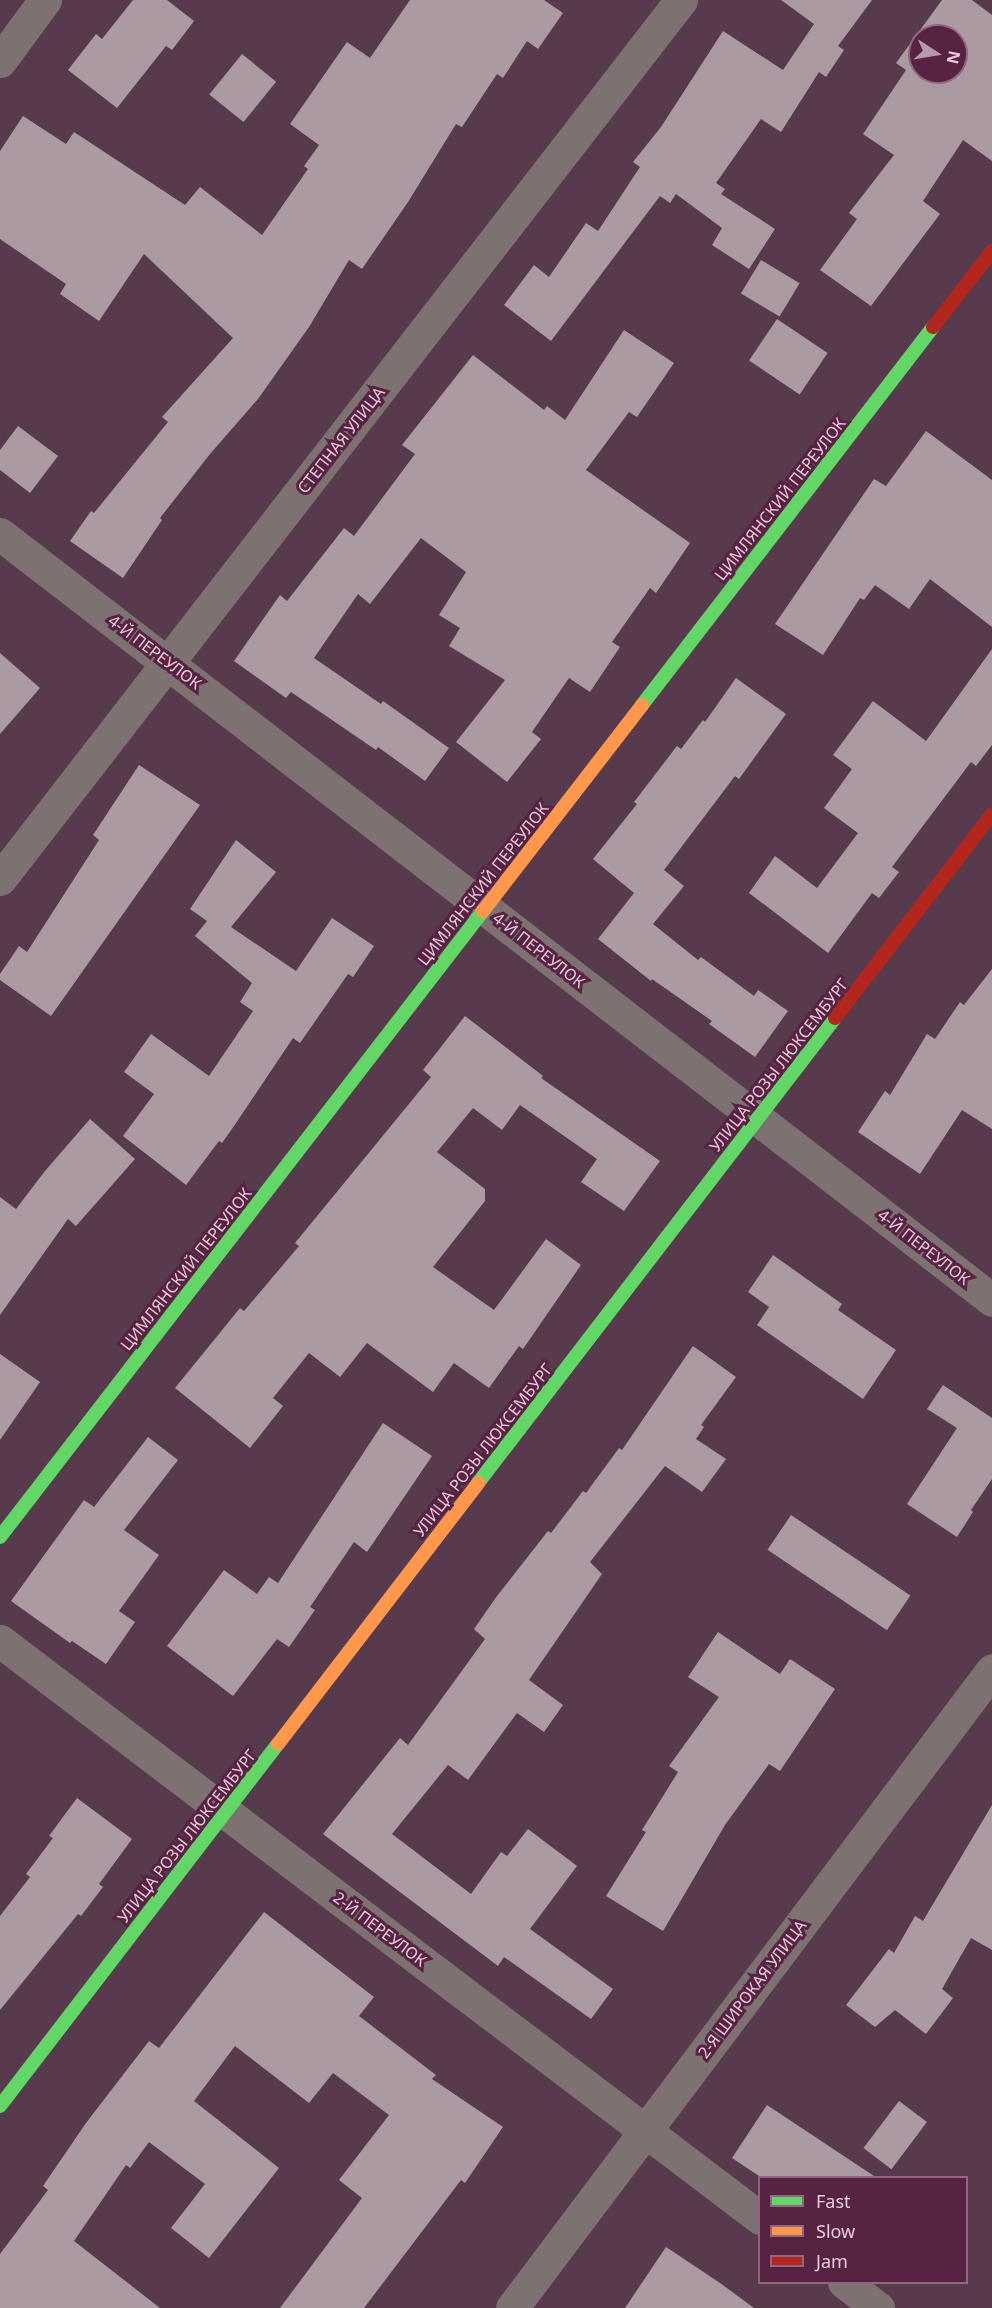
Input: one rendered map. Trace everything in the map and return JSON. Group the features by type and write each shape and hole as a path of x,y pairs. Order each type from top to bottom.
{"street":[{"path":"0,61 45,0"},
{"name":"СТЕПНАЯ УЛИЦА","path":"0,879 681,0"},
{"name":"ЦИМЛЯНСКИЙ ПЕРЕУЛОК","path":"0,1537 992,251"},
{"name":"4-Й ПЕРЕУЛОК","path":"0,534 992,1300"},
{"name":"УЛИЦА РОЗЫ ЛЮКСЕМБУРГ","path":"0,2106 758,1119 990,822"},
{"name":"2-Й ПЕРЕУЛОК","path":"0,1641 758,2217"},
{"name":"2-Я ШИРОКАЯ УЛИЦА","path":"512,2308 992,1670"},
{"path":"845,2284 878,2308"}],"building":[{"path":"133,0 167,0 194,21 172,50 166,46 117,108 68,70 96,34 102,39"},
{"path":"410,0 544,0 563,13 538,49 527,41 503,78 497,74 462,127 456,124 408,202 362,269 349,260 309,327 258,399 210,454 160,518 162,520 123,578 70,541 91,511 94,513 168,422 162,417 233,338 144,254 99,321 60,294 66,284 0,239 0,151 23,116 66,144 74,132 185,205 200,187 262,235 308,169 304,166 319,145 290,124 347,42 370,58"},
{"path":"781,0 872,0 838,46 844,50 826,77 819,72 781,132 761,119 716,183 725,189 721,194 775,229 749,269 712,245 722,228 676,194 670,203 660,196 551,341 504,305 534,265 549,277 586,223 598,231 640,167 633,162 661,127 723,31 783,70 814,24"},
{"path":"942,0 972,0 992,15 992,161 963,140 923,201 940,214 871,306 820,270 857,219 849,213 894,155 863,134 906,70 896,63 908,47 908,84 968,84 968,24 924,24"},
{"path":"242,54 276,82 243,122 209,94"},
{"path":"761,260 800,283 779,317 741,293"},
{"path":"777,319 828,353 800,395 749,360"},
{"path":"624,330 674,363 637,417 629,412 586,470 690,543 656,593 650,588 612,642 620,647 590,692 569,678 532,732 541,739 507,782 456,742 505,680 449,646 460,628 439,615 466,572 421,538 370,604 358,594 314,658 381,704 383,701 449,748 425,781 378,747 376,750 291,692 286,698 234,661 280,595 287,601 344,528 354,536 415,454 402,445 473,355 544,410 547,406 565,420"},
{"path":"18,426 58,456 30,493 0,470 0,450"},
{"path":"926,431 992,480 992,627 930,579 909,609 875,585 864,600 860,598 823,655 775,624 874,479 886,486"},
{"path":"992,649 992,745 976,766 971,762 892,867 899,872 879,898 872,893 828,953 749,893 775,856 817,888 858,833 824,808 852,769 833,755 873,701 926,741"},
{"path":"0,653 40,688 0,734"},
{"path":"736,678 786,714 739,779 735,776 664,870 684,886 653,924 698,960 701,957 754,996 758,990 788,1011 755,1057 709,1024 712,1021 652,979 651,981 598,939 634,893 593,859 637,804 634,802 677,746 681,749 703,720 705,722"},
{"path":"139,765 200,805 51,1016 0,980 0,974 19,946 27,952 99,840 93,835"},
{"path":"236,840 276,872 231,927 296,971 332,918 374,946 353,977 348,974 300,1043 293,1038 222,1143 219,1141 186,1185 123,1136 154,1094 124,1072 151,1034 209,1076 253,1011 240,1002 252,983 195,936 207,921 190,909"},
{"path":"992,969 992,1129 962,1110 920,1174 858,1132 885,1091 890,1095 927,1034 935,1039 960,1002 964,1005"},
{"path":"465,1016 543,1076 541,1078 660,1161 624,1211 581,1182 597,1159 520,1105 502,1130 473,1108 437,1152 485,1189 485,1201 433,1267 494,1310 546,1239 581,1265 523,1349 519,1346 489,1388 454,1363 433,1392 367,1343 340,1377 309,1353 273,1398 283,1406 250,1448 175,1388 240,1308 244,1311 299,1246 295,1243 431,1077 423,1070"},
{"path":"90,1119 135,1159 76,1226 68,1219 0,1315 0,1197 16,1209"},
{"path":"773,1255 842,1304 838,1310 896,1350 863,1399 757,1325 769,1307 748,1292"},
{"path":"693,1346 736,1377 701,1425 704,1427 696,1439 726,1459 702,1492 665,1466 590,1562 602,1574 529,1680 563,1705 544,1732 517,1713 468,1780 448,1765 392,1834 471,1894 501,1852 507,1856 528,1829 577,1866 530,1929 613,1989 591,2019 504,1957 498,1966 323,1834 400,1738 408,1745 485,1639 474,1629 497,1596 548,1531 551,1533 583,1491 586,1493 619,1448 622,1450"},
{"path":"0,1354 40,1382 0,1440"},
{"path":"943,1385 992,1418 992,1479 971,1510 973,1512 957,1537 907,1504 957,1428 927,1409"},
{"path":"383,1423 432,1456 367,1552 354,1542 310,1607 315,1610 289,1647 277,1639 233,1696 167,1646 224,1570 257,1594 269,1577 278,1583"},
{"path":"148,1437 178,1460 124,1530 159,1555 119,1611 135,1622 106,1664 72,1641 70,1643 11,1601 84,1500 94,1507"},
{"path":"791,1515 910,1596 887,1630 768,1550"},
{"path":"718,1632 780,1674 790,1659 835,1689 780,1771 769,1764 725,1825 663,1931 606,1896 646,1832 642,1830 678,1772 669,1766 719,1697 688,1677"},
{"path":"77,1798 132,1839 99,1884 103,1887 81,1916 78,1914 0,2010 0,1916 30,1877 26,1874 53,1838 49,1836"},
{"path":"992,1805 992,1950 971,1938 942,1989 953,1998 926,2034 895,2010 875,2027 846,2005 889,1949 894,1953 915,1916 923,1921"},
{"path":"264,1912 374,1997 359,2016 436,2075 432,2079 503,2127 465,2183 461,2180 364,2308 280,2308 362,2198 339,2180 389,2115 333,2073 309,2103 235,2046 194,2101 279,2168 209,2258 171,2228 205,2184 149,2142 130,2168 126,2165 74,2241 160,2308 0,2308 0,2254 48,2190 43,2186 86,2123 149,2041 159,2048"},
{"path":"899,2101 927,2122 891,2169 863,2148"},
{"path":"767,2105 874,2176 759,2176 732,2158"},
{"path":"666,2247 720,2283 754,2308 625,2308"}],"traffic: fast":[{"path":"642,705 933,327"},
{"path":"0,1537 483,911"},
{"path":"478,1483 835,1018"},
{"path":"0,2106 278,1744"}],"traffic: slow":[{"path":"483,911 642,705"},
{"path":"278,1744 478,1483"}],"traffic: jam":[{"path":"933,327 992,251"},
{"path":"835,1018 992,814"}]}
